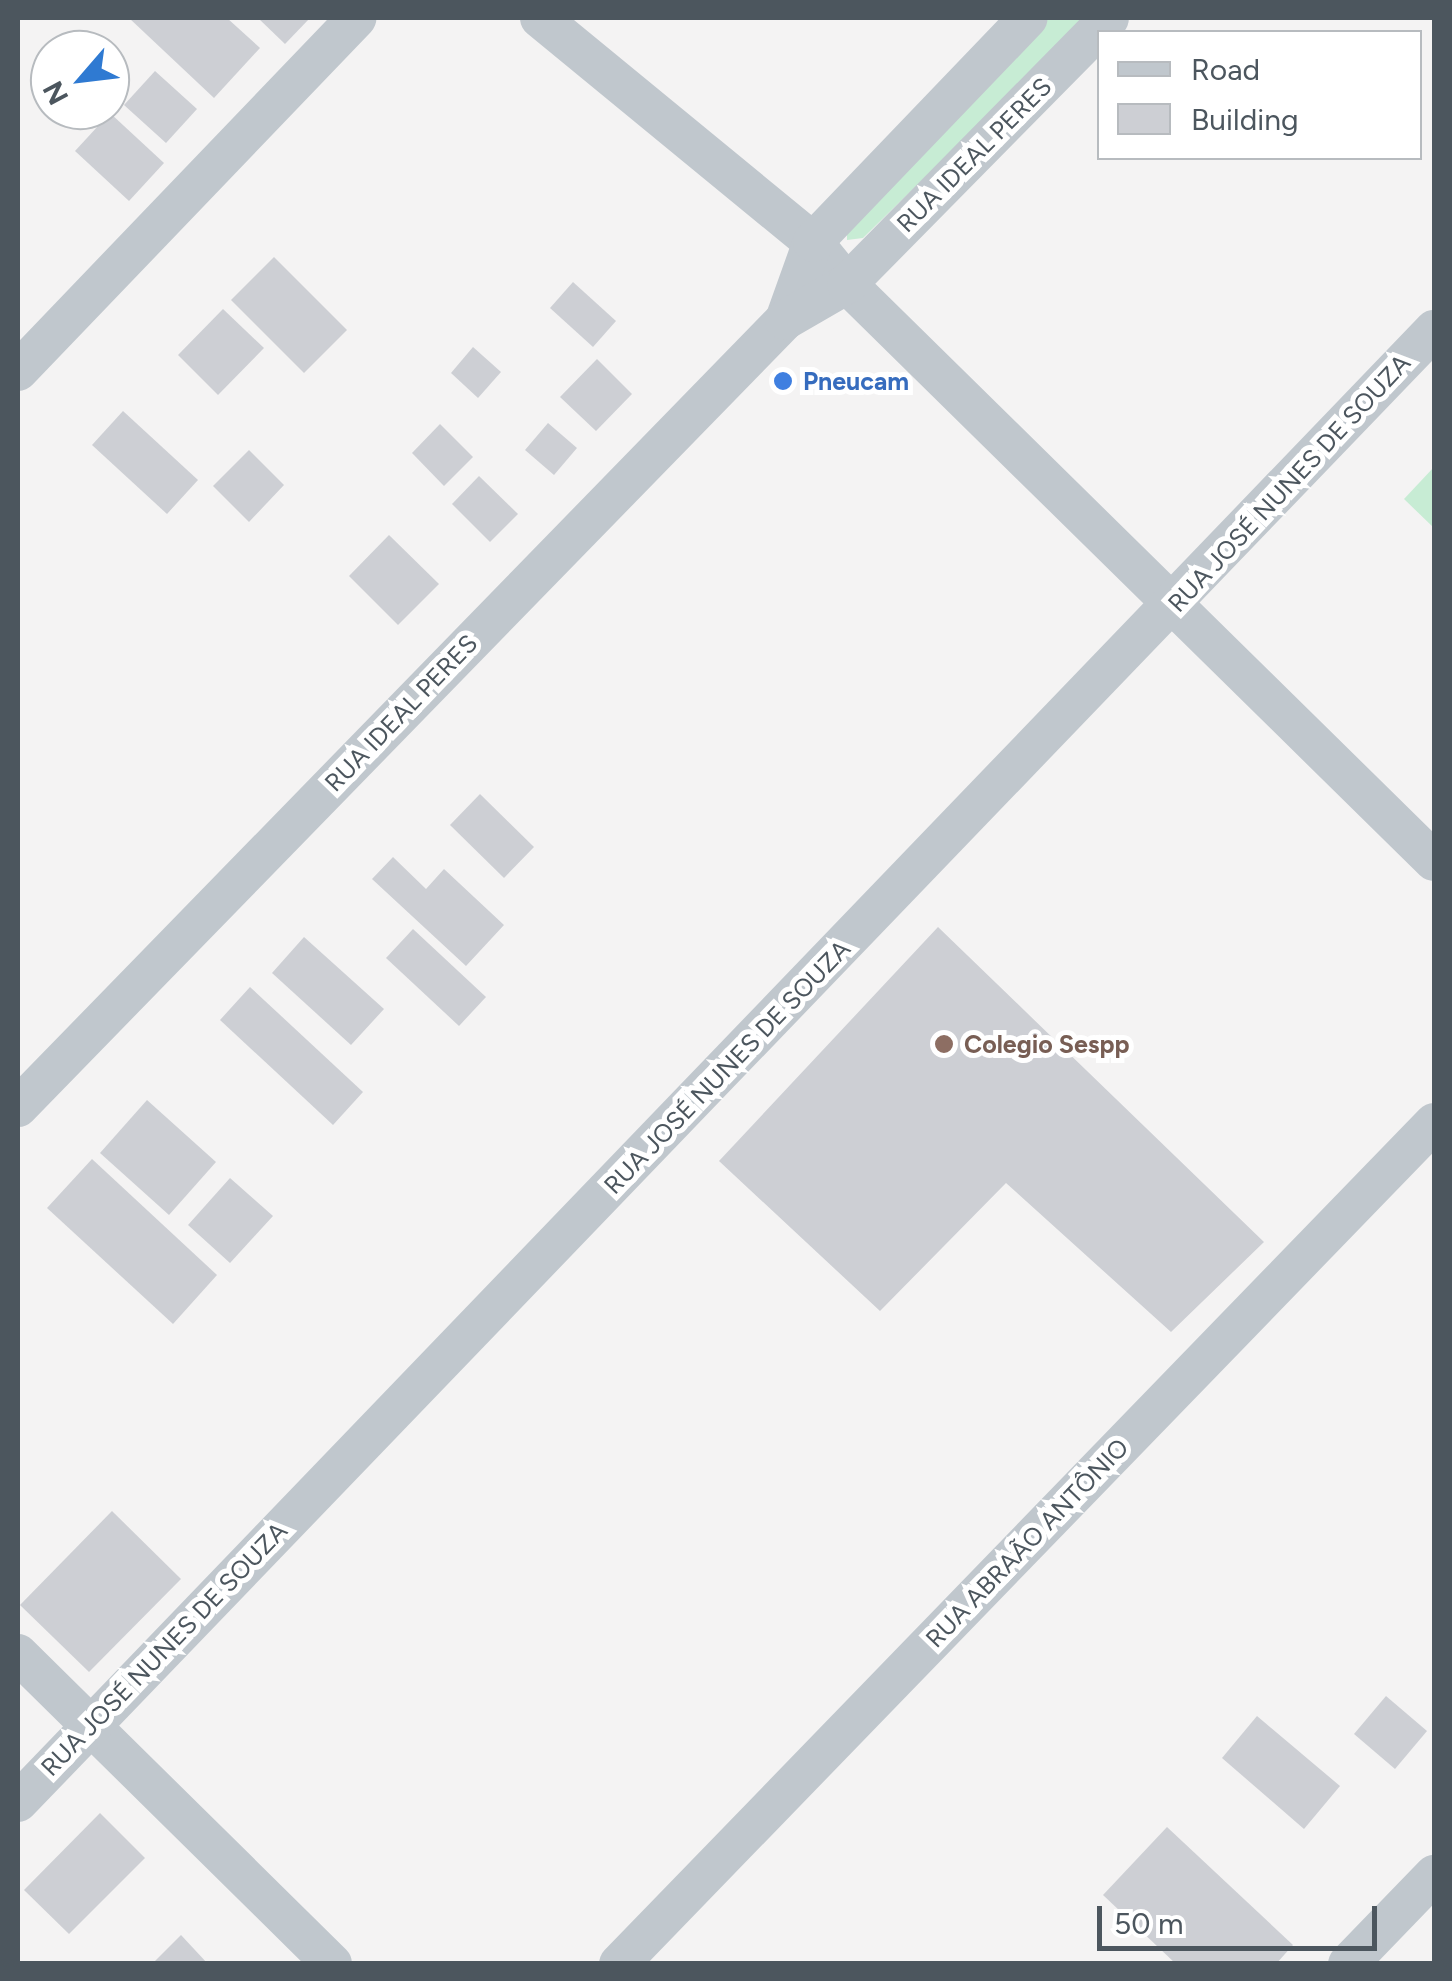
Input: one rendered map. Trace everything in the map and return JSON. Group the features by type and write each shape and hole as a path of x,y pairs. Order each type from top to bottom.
{"street":[{"path":"18,370 356,18"},
{"path":"540,18 812,242 847,284 1434,861"},
{"name":"RUA IDEAL PERES","path":"785,320 812,242 1028,18"},
{"name":"RUA IDEAL PERES","path":"18,1107 785,320 847,284 1097,31"},
{"name":"RUA JOSÉ NUNES DE SOUZA","path":"18,1802 1172,607 1434,330"},
{"name":"RUA ABRAÃO ANTÔNIO","path":"620,1964 1434,1123"},
{"path":"18,1654 332,1964"},
{"path":"1348,1964 1434,1874"}],"green space":[{"path":"1043,18 1087,18 863,238 847,240 847,222"},
{"path":"1434,467 1434,528 1404,499"}],"building":[{"path":"129,18 227,18 260,48 214,98"},
{"path":"258,18 310,18 285,44"},
{"path":"155,71 197,109 166,143 130,110 130,98"},
{"path":"94,130 128,130 164,163 129,201 75,151"},
{"path":"274,257 347,330 304,373 231,300"},
{"path":"573,282 616,321 593,347 550,308"},
{"path":"223,309 264,348 218,395 178,355"},
{"path":"473,347 501,372 478,398 451,373"},
{"path":"597,359 632,394 596,431 560,397"},
{"path":"123,411 198,480 167,514 92,445"},
{"path":"548,423 577,448 554,475 525,450"},
{"path":"440,424 473,457 444,486 412,453"},
{"path":"249,450 284,485 249,522 213,486"},
{"path":"479,476 518,514 490,542 452,504"},
{"path":"389,535 439,584 398,625 349,576"},
{"path":"480,794 534,847 504,878 450,825"},
{"path":"393,857 426,889 444,869 504,925 466,966 372,879"},
{"name":"Colegio Sespp","path":"938,927 1264,1242 1171,1332 1006,1183 880,1311 719,1161"},
{"path":"413,929 486,997 459,1026 386,958"},
{"path":"304,937 384,1009 351,1045 272,973"},
{"path":"250,987 363,1092 333,1125 220,1020"},
{"path":"147,1100 216,1162 169,1215 100,1153"},
{"path":"92,1159 217,1275 173,1324 47,1208"},
{"path":"230,1178 273,1216 230,1263 188,1225"},
{"path":"112,1511 181,1579 89,1672 20,1605"},
{"path":"1386,1696 1427,1731 1395,1769 1354,1734"},
{"path":"1257,1716 1340,1786 1304,1829 1222,1758"},
{"path":"100,1813 145,1858 69,1934 24,1890"},
{"path":"1167,1827 1293,1945 1276,1964 1176,1964 1103,1895"},
{"path":"181,1935 208,1964 152,1964"}],"place":[{"name":"Pneucam","path":"783,381"},
{"name":"Colegio Sespp","path":"944,1044"}]}
